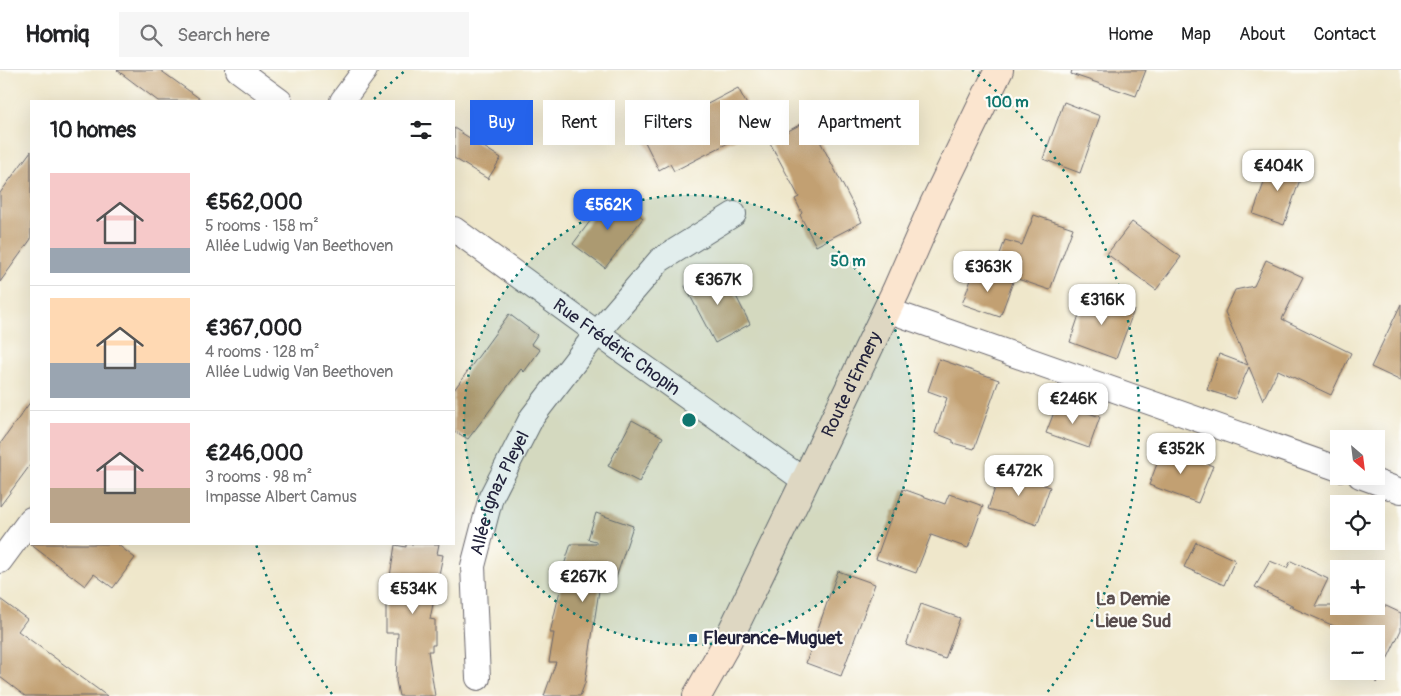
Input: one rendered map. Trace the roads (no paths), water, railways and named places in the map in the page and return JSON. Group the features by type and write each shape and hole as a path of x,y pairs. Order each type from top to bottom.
{"street":[{"path":"238,70 279,100"},
{"path":"343,100 365,70"},
{"name":"Route d'Ennery","path":"697,696 724,648 805,481 887,310 934,204 999,70"},
{"name":"Allée Ignaz Pleyel","path":"478,678 473,566 491,497 532,417 597,333 660,260 734,214"},
{"name":"Rue Frédéric Chopin","path":"455,230 805,481"},
{"path":"887,310 1330,466"},
{"path":"1385,485 1401,491"},
{"path":"0,561 30,520"}],"place":[{"name":"Fleurance-Muguet","path":"693,638"}],"district":[{"name":"La Demie Lieue Sud","path":"1133,609"}]}
